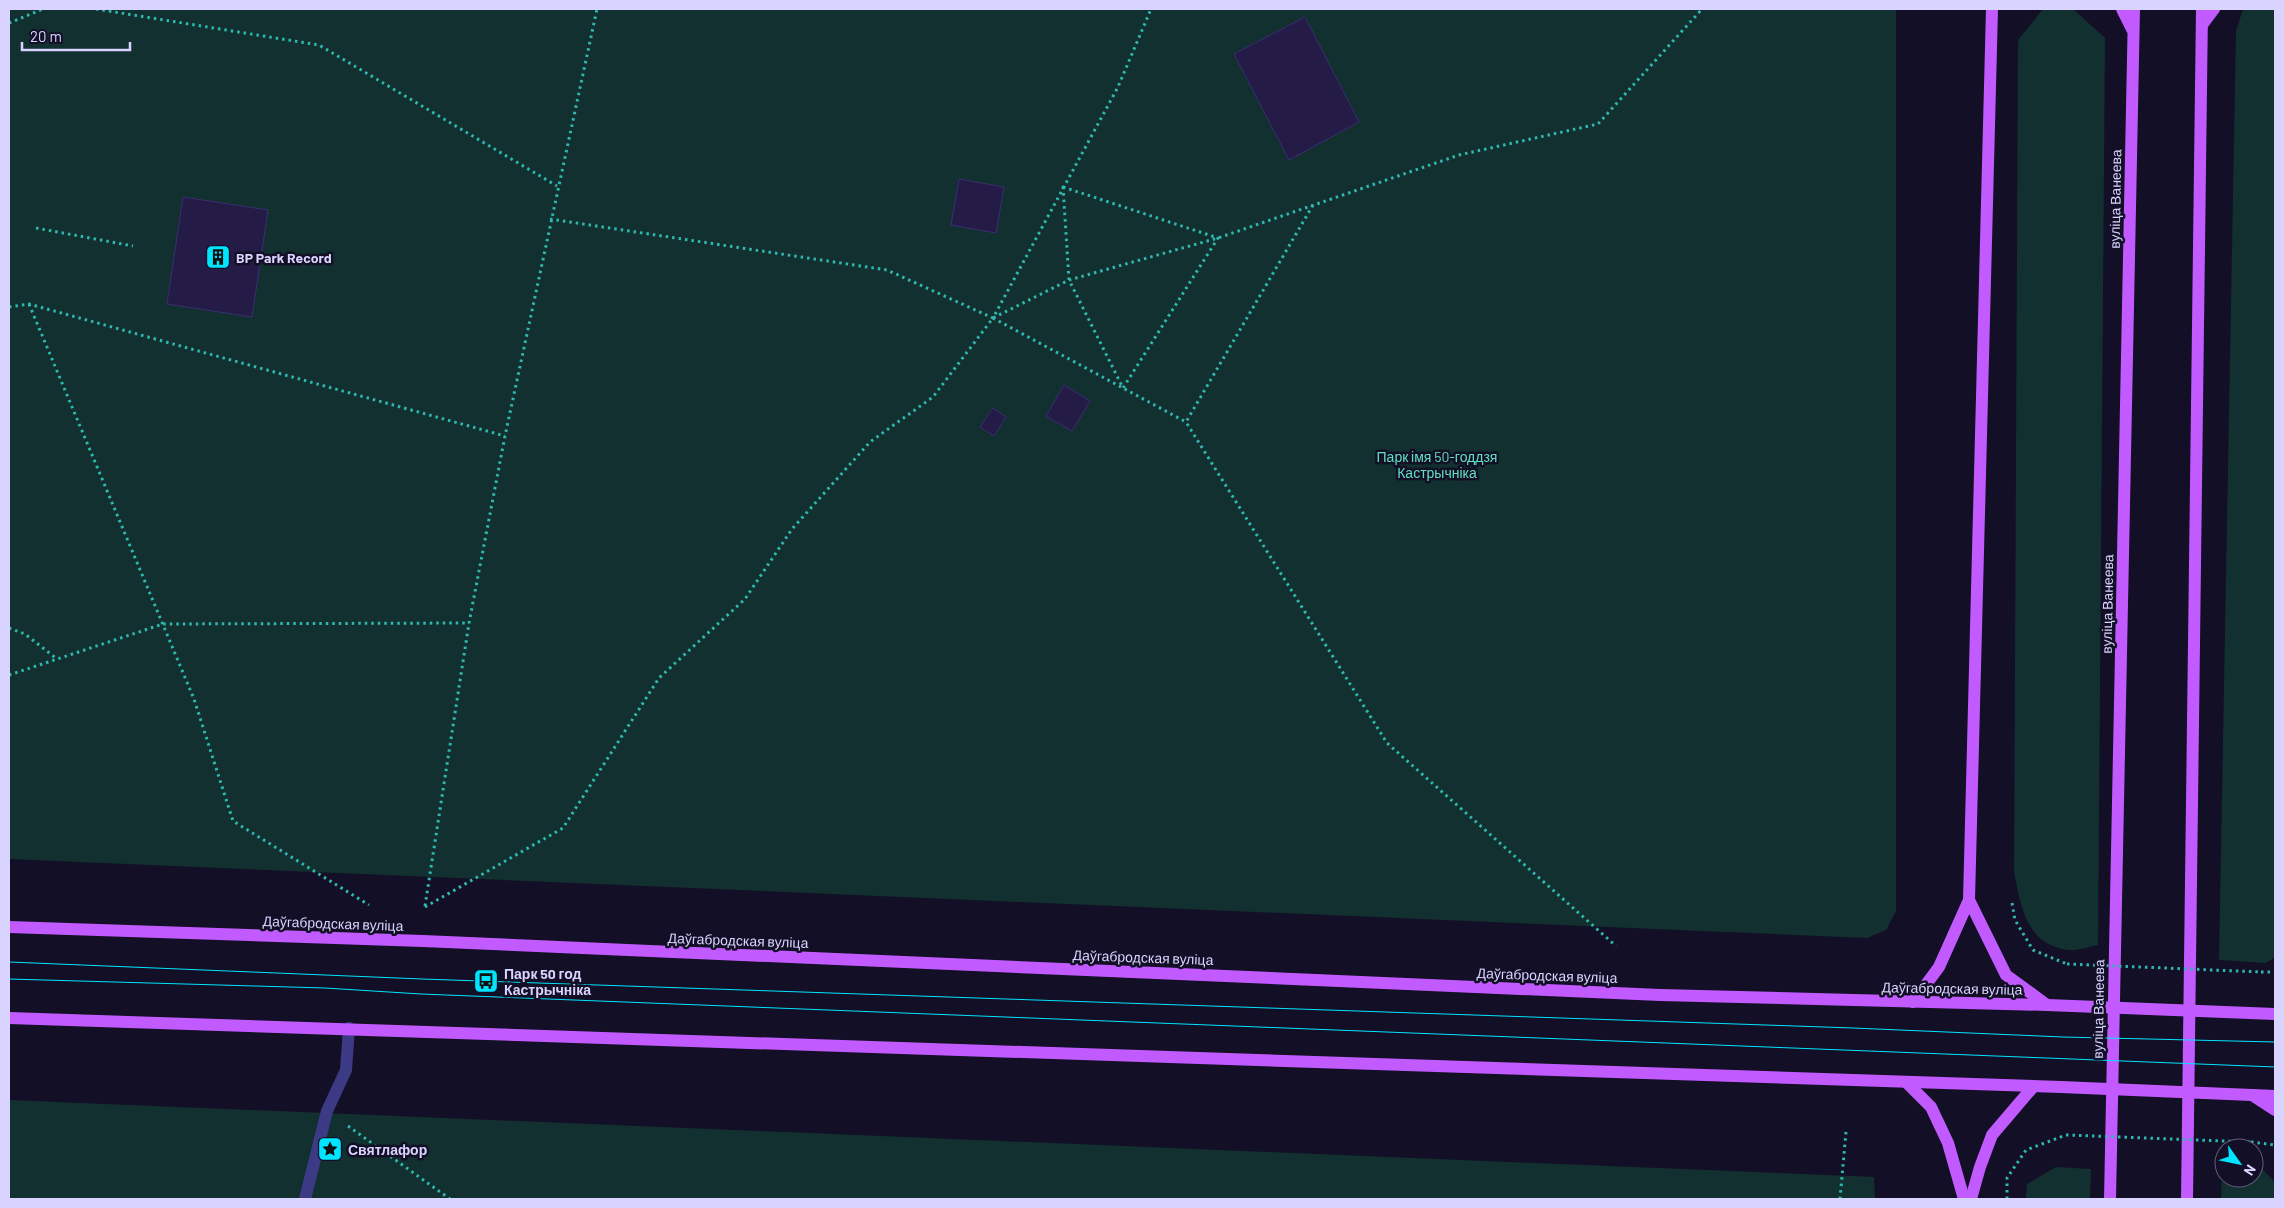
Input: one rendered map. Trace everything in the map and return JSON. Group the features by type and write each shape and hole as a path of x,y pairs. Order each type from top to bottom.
{"main road":[{"path":"1913,1002 1938,966 1969,900 1990,25 1992,9"},
{"path":"1990,25 2001,9"},
{"path":"2122,9 2134,32"},
{"name":"вуліца Ванеева","path":"2110,1199 2134,9"},
{"path":"2187,1199 2202,9"},
{"path":"2202,25 2214,9"},
{"path":"1969,900 2006,975 2047,1005"},
{"name":"Даўгабродская вуліца","path":"9,928 423,941 1660,995 2047,1005 2275,1014"},
{"path":"9,1018 282,1028 349,1028 2275,1096"},
{"path":"1906,1082 1931,1107 1948,1143 1964,1199"},
{"path":"1971,1199 1992,1135 2033,1087"},
{"path":"2252,1095 2275,1110"}],"lane":[{"path":"305,1199 327,1112 346,1070 349,1028"}],"path":[{"path":"9,23 43,9"},
{"path":"96,9 319,46 557,186"},
{"path":"597,9 550,219 469,623 425,907 563,828 659,678 745,599 792,529 870,442 933,397 992,318 1118,87 1151,9"},
{"path":"992,318 1069,280 1218,238 1459,155 1598,124 1702,9"},
{"path":"1063,187 1218,238"},
{"path":"1063,187 1069,280 1123,388"},
{"path":"1186,422 1313,205"},
{"path":"550,219 887,270 992,318 1186,422 1387,743 1616,946"},
{"path":"36,228 133,246"},
{"path":"1123,388 1218,238"},
{"path":"9,307 29,304 505,436"},
{"path":"29,304 194,699 233,821 369,905"},
{"path":"9,675 163,624 469,623"},
{"path":"9,628 25,634 56,659"},
{"path":"2012,903 2015,920 2033,950 2067,964 2275,972"},
{"path":"327,1112 378,1146 450,1199"},
{"path":"1840,1199 1846,1132"},
{"path":"2007,1199 2007,1178 2026,1150 2066,1135 2251,1142 2275,1145"}],"green space":[{"name":"Парк імя 50-годдзя Кастрычніка","path":"9,9 1896,9 1896,911 1886,930 1867,938 9,859"},
{"path":"2043,9 2073,9 2105,38 2098,945 2071,950 2053,946 2042,940 2034,932 2019,898 2014,872 2018,40"},
{"path":"2243,9 2275,9 2275,957 2266,963 2219,960 2236,31"},
{"path":"9,1100 1874,1177 1875,1199 9,1199"},
{"path":"2056,1167 2091,1169 2090,1199 2026,1199 2027,1184"},
{"path":"2264,1171 2275,1182 2275,1199 2221,1199 2221,1188 2264,1188"}],"building":[{"path":"1305,17 1359,122 1289,160 1234,54"},
{"path":"959,179 1004,187 996,233 951,225"},
{"name":"BP Park Record","path":"183,197 268,210 252,317 167,304"},
{"path":"1064,385 1090,401 1072,431 1046,416"},
{"path":"993,408 1006,417 994,436 980,427"}],"tram line":[{"path":"9,962 422,979 1853,1028 2063,1037 2275,1042"},
{"path":"9,979 325,988 421,994 2275,1067"}],"place":[{"name":"BP Park Record","path":"218,257"},
{"name":"Парк 50 год Кастрычніка","path":"486,981"},
{"name":"Святлафор","path":"330,1149"}]}
